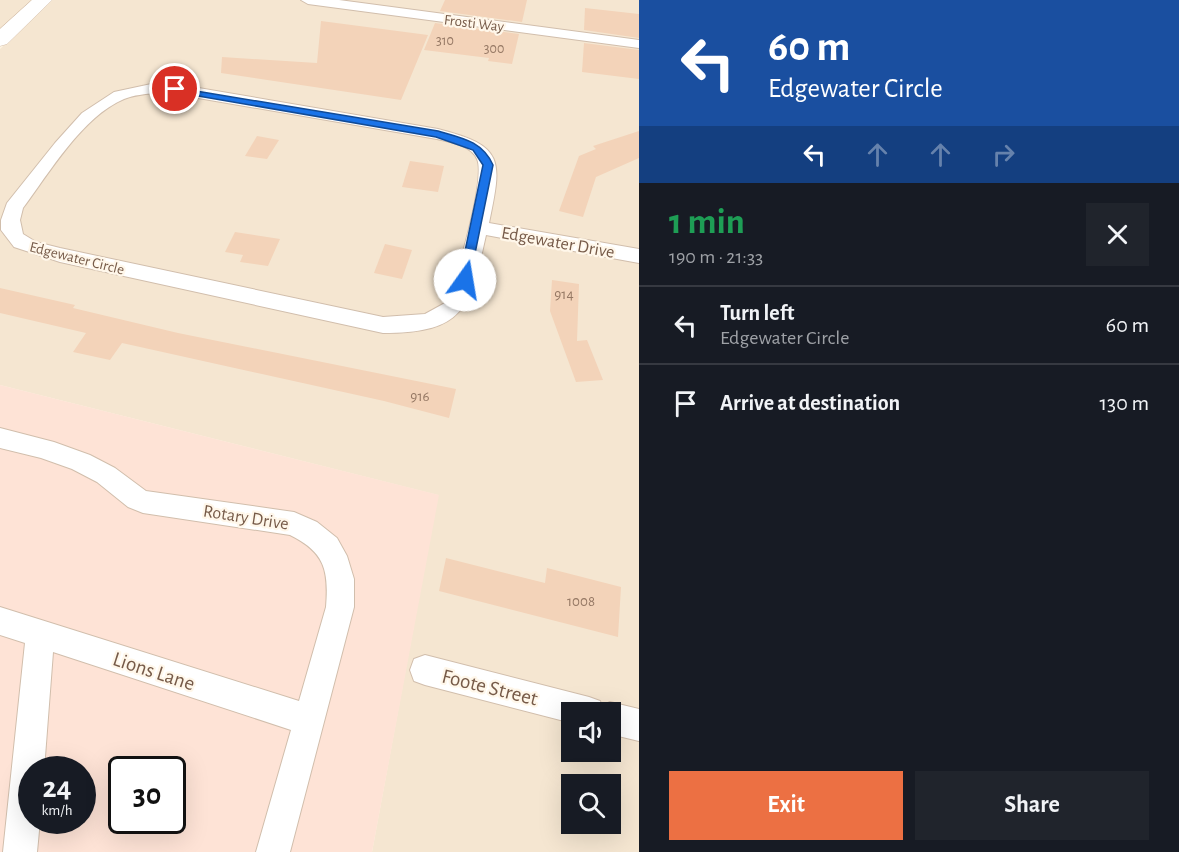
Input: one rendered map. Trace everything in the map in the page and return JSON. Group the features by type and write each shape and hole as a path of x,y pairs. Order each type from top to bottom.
{"main road":[{"path":"0,40 43,0"}],"street":[{"name":"Frosti Way","path":"308,0 639,44"},
{"name":"Edgewater Circle","path":"156,88 175,89 438,134 476,147 483,154 488,165 477,227 465,280 455,305 436,319 411,325 383,325 354,320 60,255 25,246 7,229 14,207 87,118 114,97 126,92 156,88"},
{"name":"Edgewater Drive","path":"477,227 639,256"},
{"name":"Rotary Drive","path":"0,438 36,446 85,464 108,477 128,496 143,502 294,524 314,532 329,547 339,567 342,584 340,607 273,852"},
{"name":"Lions Lane","path":"0,621 309,720"},
{"path":"20,852 40,634"},
{"name":"Foote Street","path":"425,670 561,705"},
{"path":"621,721 639,725"}],"shaded area":[{"path":"0,0 34,0 0,31"},
{"path":"52,0 639,0 639,852 372,852 438,495 0,385 0,49"},
{"path":"0,385 439,495 372,852 0,852"}],"building":[{"path":"445,0 527,0 522,22 440,11"},
{"path":"585,8 639,14 639,38 584,30"},
{"path":"321,21 428,35 401,100 221,73 222,57 317,63"},
{"path":"435,23 519,34 512,64 488,61 489,58 424,50"},
{"path":"584,43 639,50 639,79 582,72"},
{"path":"639,131 639,158 596,177 583,217 559,211 579,156 596,149 593,146"},
{"path":"257,136 279,140 267,159 245,156"},
{"path":"410,161 444,166 438,192 402,187"},
{"path":"235,232 280,239 268,266 240,262 243,255 225,252"},
{"path":"385,244 412,250 402,279 374,273"},
{"path":"552,280 579,284 577,341 587,340 603,380 576,382 550,311"},
{"path":"0,288 75,305 73,308 178,333 456,389 449,418 384,401 122,343 110,360 73,352 86,333 0,313"},
{"path":"446,558 545,583 547,568 621,587 618,637 439,591"}],"route":[{"path":"175,89 438,134 476,147 483,154 488,165 465,280"}]}
